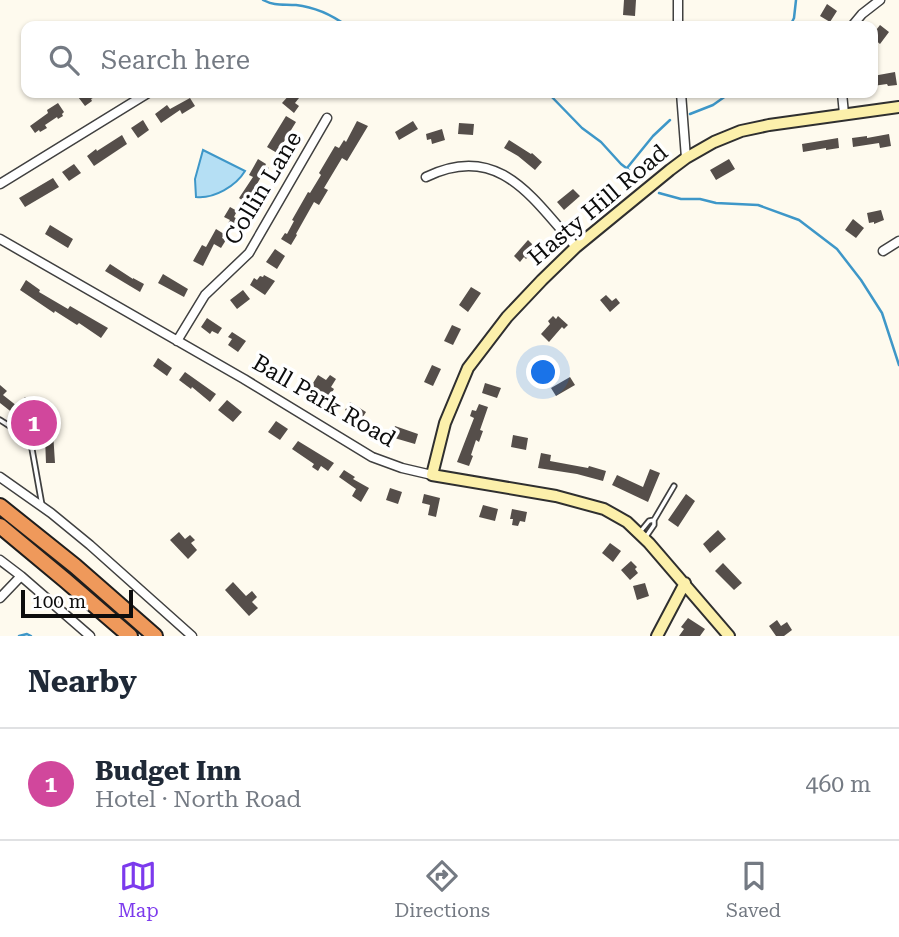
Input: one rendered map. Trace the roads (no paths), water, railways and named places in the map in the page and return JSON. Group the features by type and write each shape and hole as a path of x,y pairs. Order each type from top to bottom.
{"highway":[{"path":"0,506 75,566 155,636"},
{"path":"0,526 130,636"}],"street":[{"path":"678,0 678,21"},
{"path":"856,21 880,0"},
{"path":"0,184 140,98"},
{"path":"681,98 686,158"},
{"path":"842,98 844,114"},
{"name":"Hasty Hill Road","path":"432,475 442,432 468,368 507,317 576,247 686,158 741,131 899,107"},
{"name":"Collin Lane","path":"177,341 205,295 249,253 327,118"},
{"path":"426,177 440,170 474,165 503,174 530,196 576,247"},
{"name":"Ball Park Road","path":"0,239 244,379 372,457 432,475 556,496 604,509 627,522 642,536 729,636"},
{"path":"883,251 899,241"},
{"path":"0,477 90,545 192,636"},
{"path":"0,560 90,636"},
{"path":"0,598 22,576"},
{"path":"660,635 685,583"}],"lane":[{"path":"0,420 13,428 32,449 42,507"},
{"path":"642,536 649,521 653,520 674,486"},
{"path":"642,536 654,525 653,520"}],"water":[{"path":"203,150 245,171 236,182 224,190 210,196 196,197 195,179"}],"waterway":[{"path":"263,0 316,10 339,21"},
{"path":"792,21 796,0"},
{"path":"553,98 621,164 642,180"},
{"path":"690,114 723,98"},
{"path":"627,168 670,120"},
{"path":"659,193 681,199 758,205 799,220 837,249 861,280 882,313 899,365"},
{"path":"19,636 31,636"}],"place":[{"name":"Budget Inn","path":"34,423"}]}
